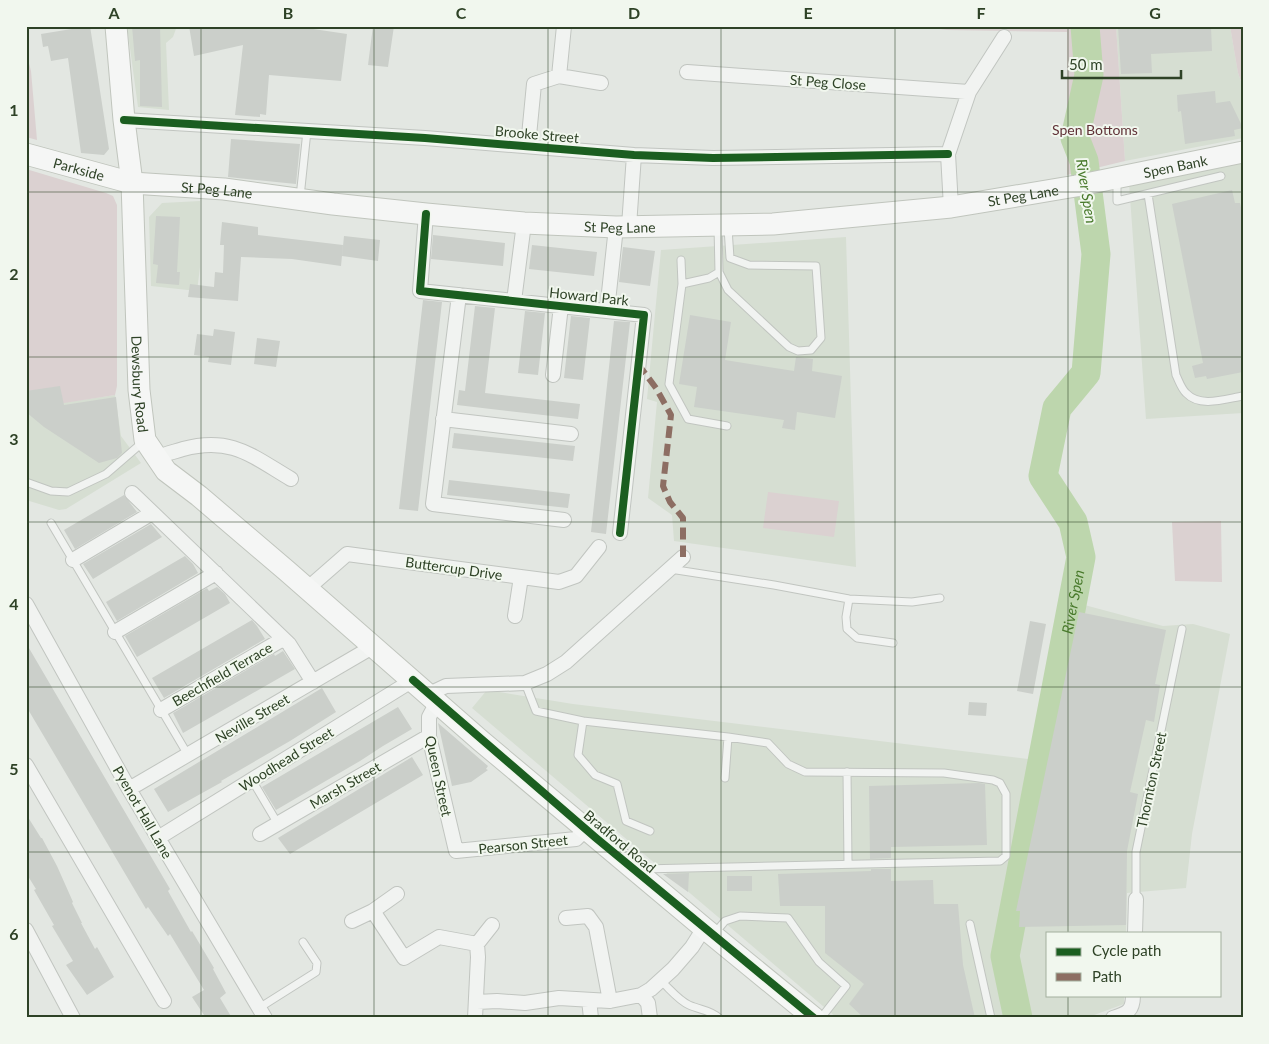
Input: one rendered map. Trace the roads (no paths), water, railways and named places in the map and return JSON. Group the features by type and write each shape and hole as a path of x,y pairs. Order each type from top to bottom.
{"main road":[{"name":"Dewsbury Road","path":"116,26 124,120 132,183 139,390 146,440 166,471 199,496 426,692"},
{"name":"Spen Bank","path":"1112,178 1243,152"},
{"name":"Parkside","path":"26,154 132,183"},
{"name":"St Peg Lane","path":"132,183 224,189 300,200 524,223 623,226 774,224 951,207 1112,178"},
{"name":"Bradford Road","path":"426,692 586,829 814,1018"}],"street":[{"path":"559,76 564,26"},
{"path":"951,207 948,154 969,92 1004,37"},
{"name":"St Peg Close","path":"687,72 969,92"},
{"path":"528,146 534,84 559,76 601,83"},
{"name":"Brooke Street","path":"124,120 307,130 634,155 713,158 948,154"},
{"name":"Howard Park","path":"607,311 634,155"},
{"name":"Howard Park","path":"426,214 420,291 644,314 620,533"},
{"path":"514,301 524,223"},
{"path":"459,295 433,504 564,520"},
{"name":"Howard Park","path":"554,375 561,306"},
{"path":"443,419 572,434"},
{"path":"158,458 201,444 223,445 247,453 291,479"},
{"path":"132,493 289,644 313,682"},
{"path":"73,560 152,512"},
{"name":"Buttercup Drive","path":"307,589 347,554 559,582 576,576 599,547"},
{"path":"525,683 547,674 566,662 683,557"},
{"path":"115,632 216,573"},
{"path":"515,616 521,577"},
{"name":"Pyenot Hall Lane","path":"26,604 129,789 262,1013"},
{"name":"Beechfield Terrace","path":"161,710 283,639"},
{"name":"Neville Street","path":"129,789 374,646"},
{"name":"Woodhead Street","path":"158,838 252,780 426,692 446,686 525,683"},
{"name":"Queen Street","path":"426,692 429,736 456,851"},
{"name":"Marsh Street","path":"260,834 429,736"},
{"path":"26,765 164,1002"},
{"name":"Pearson Street","path":"456,851 489,844 576,839 586,829"},
{"path":"352,921 373,911 398,894"},
{"name":"Thornton Street","path":"1135,932 1136,899"},
{"path":"373,911 404,958 439,937 477,944"},
{"path":"566,918 588,916 596,927 610,1001"},
{"path":"475,1018 477,944 492,925"},
{"path":"26,930 73,1018"},
{"path":"476,1002 525,1003 559,998 610,1001 641,995 661,981 709,932"},
{"path":"641,995 648,1003 650,1018"},
{"path":"1114,1018 1130,1010 1133,1004 1133,996"},
{"path":"589,1000 591,1018"}],"lane":[{"path":"300,200 307,130"},
{"path":"1112,178 1117,201 1221,176"},
{"path":"1148,194 1176,375 1185,392 1196,400 1212,402 1243,396"},
{"path":"723,225 730,258 749,265 816,266 821,338 811,350 798,351 789,347 728,290 720,272 723,225"},
{"path":"681,260 682,284 669,384 688,419 728,426"},
{"path":"682,284 709,278 720,272"},
{"path":"26,482 51,491 68,492 106,474 146,440"},
{"path":"51,524 188,755"},
{"path":"670,569 849,599 912,602 940,598"},
{"path":"849,599 846,617 847,629 857,638 893,643"},
{"name":"Thornton Street","path":"1136,899 1136,852 1182,629"},
{"path":"525,683 536,711 583,721 768,743 788,764 805,772 944,773 993,780 1000,783 1006,794 1007,852 1006,856 1000,861 634,869"},
{"path":"583,721 578,755 595,775 617,784 626,821 650,832"},
{"path":"725,778 728,737"},
{"path":"847,772 848,864"},
{"path":"252,780 278,824"},
{"path":"709,932 725,921 740,916 788,918 818,962 846,986 821,1018"},
{"path":"970,924 991,1018"},
{"path":"262,1013 316,972 317,963 303,942"},
{"path":"661,981 687,1004 713,1012 719,1018"}],"waterway":[{"name":"River Spen","path":"1018,1018 1005,956 1081,557 1073,522 1043,476 1057,408 1086,373 1096,254 1084,161 1075,138 1089,75 1085,26"}],"park label":[{"name":"Spen Bottoms","path":"1095,129"}]}
